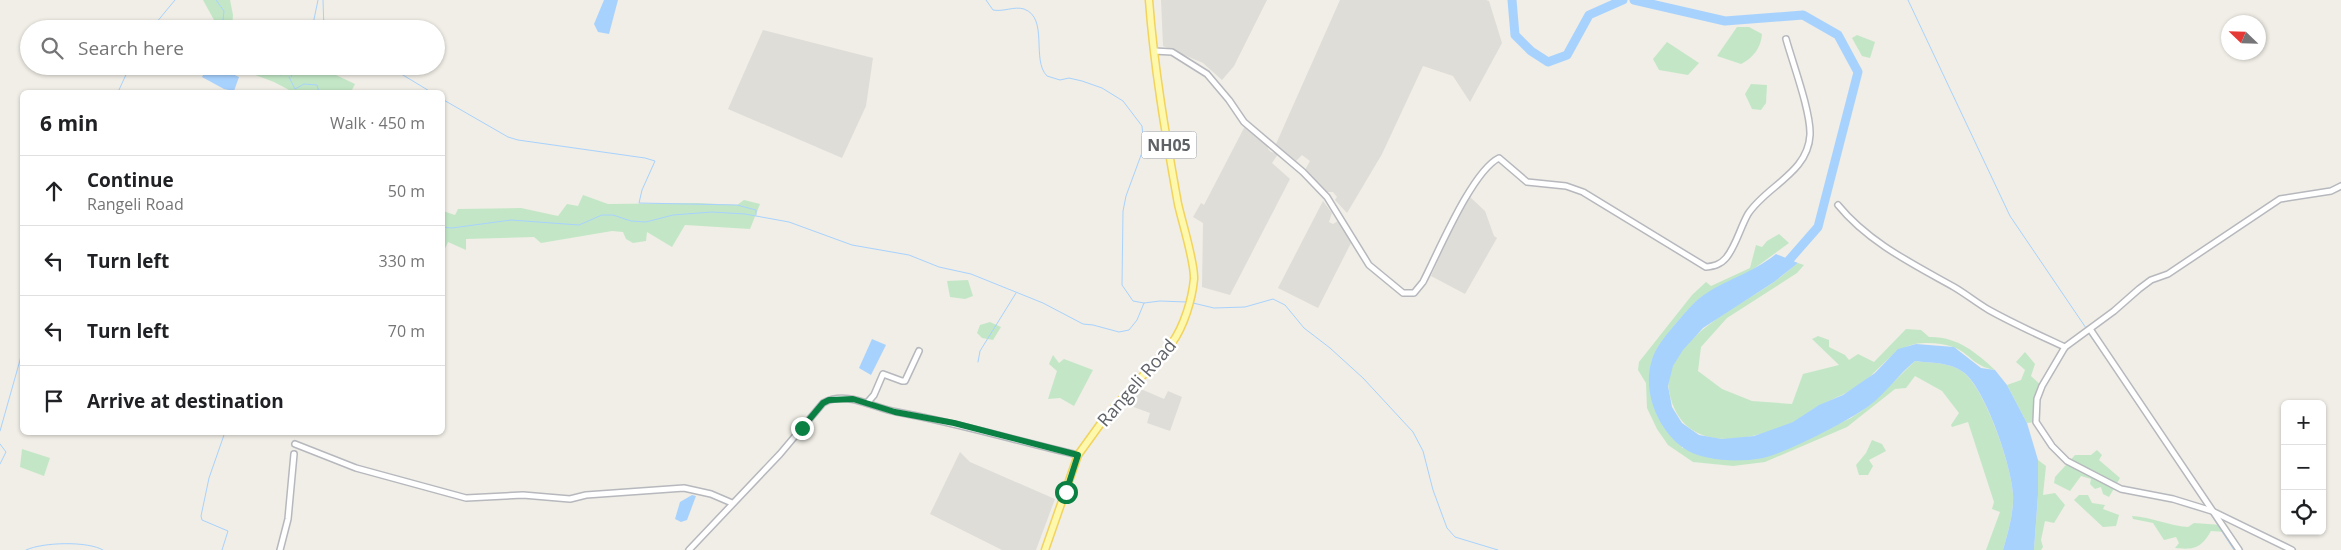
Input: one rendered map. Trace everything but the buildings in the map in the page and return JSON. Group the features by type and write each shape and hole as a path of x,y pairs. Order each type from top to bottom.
{"main road":[{"name":"Rangeli Road","path":"1045,550 1078,455 1104,418 1179,333 1192,290 1194,276 1178,205 1154,51 1149,0"}],"street":[{"path":"1154,51 1172,52 1207,74 1229,100 1244,122 1303,172 1328,197 1369,265 1403,293 1414,293 1423,282 1472,189 1486,167 1499,158 1527,182 1566,186 1583,192 1706,267 1716,266 1721,263 1729,253 1748,214 1771,188 1800,165 1810,138 1810,120 1786,40"},
{"path":"2292,550 2212,511 2173,499 2121,489 2067,461 2052,446 2036,422 2037,399 2042,386 2065,347 2151,280 2168,274 2280,199 2332,192 2341,186"},
{"path":"1838,205 1846,215 1884,246 1917,268 1955,287 1989,310 2043,338 2065,347"},
{"path":"2090,329 2239,550"},
{"path":"867,403 874,395 883,374 906,381 919,351"},
{"path":"690,550 732,503 780,454 823,403 839,399 853,399 895,412 954,423 1078,455"},
{"path":"295,444 356,468 466,498 523,495 570,499 684,488 711,494 732,503"},
{"path":"280,550 288,519 294,454"}],"shaded area":[{"path":"1161,0 1267,0 1234,66 1222,80 1203,63 1163,46"},
{"path":"1340,0 1486,0 1489,1 1502,43 1470,102 1453,76 1423,66 1382,154 1347,213 1335,200 1337,197 1333,192 1327,192 1305,170 1310,161 1302,155 1295,162 1276,144"},
{"path":"763,30 873,58 866,106 842,158 728,109"},
{"path":"1245,126 1267,142 1268,149 1271,152 1278,154 1272,163 1290,179 1230,295 1202,287 1203,223 1193,217 1201,203 1204,205"},
{"path":"1470,197 1485,211 1494,236 1497,238 1465,294 1431,276 1451,231"},
{"path":"1323,201 1332,213 1329,222 1333,224 1338,221 1352,241 1318,308 1278,288"},
{"path":"1141,389 1164,399 1168,391 1182,397 1170,431 1147,423 1150,413 1128,405"},
{"path":"960,452 970,462 1055,499 1036,550 1002,550 930,514"}],"green space":[{"path":"203,0 230,0 233,20 214,20"},
{"path":"1737,27 1749,27 1762,34 1756,52 1741,64 1717,56"},
{"path":"1857,35 1875,42 1870,58 1862,56 1852,38"},
{"path":"1667,42 1699,63 1688,75 1659,70 1653,59"},
{"path":"255,75 336,75 355,84 352,90 289,90"},
{"path":"1751,84 1767,85 1766,103 1761,110 1752,109 1745,94"},
{"path":"583,195 608,204 698,203 737,205 744,200 760,204 750,229 685,225 672,247 647,232 646,241 633,243 626,239 623,232 612,231 541,243 534,237 466,239 466,250 448,242 445,249 445,212 455,215 458,209 521,208 558,216 567,204 578,206"},
{"path":"1779,234 1789,243 1748,273 1700,298 1677,322 1658,347 1651,363 1682,448 1794,445 1851,418 1870,405 1915,361 1952,366 1963,372 1980,394 1996,429 2008,466 2013,494 2013,508 2003,550 1986,550 2000,512 1992,509 1994,502 1968,422 1952,427 1951,425 1959,413 1942,391 1915,376 1906,388 1895,389 1847,427 1765,462 1733,466 1693,462 1668,445 1657,429 1647,408 1646,383 1638,370 1639,362 1692,295 1706,282 1711,286 1750,268 1756,245 1762,247 1767,241"},
{"path":"1798,263 1804,265 1797,273 1727,318 1701,347 1698,371 1722,389 1752,401 1792,404 1803,374 1839,365 1812,339 1818,336 1829,340 1829,347 1845,355 1849,360 1858,354 1874,362 1906,329 1921,330 1929,337 1939,337 1957,342 1973,351 1995,370 1981,366 1953,347 1934,343 1915,344 1906,347 1892,356 1865,381 1853,389 1817,407 1792,423 1774,430 1736,439 1701,435 1687,426 1676,412 1669,391 1670,373 1677,357 1690,341 1707,327 1774,282"},
{"path":"968,280 973,296 965,299 950,297 947,281"},
{"path":"990,322 1001,327 993,340 982,338 977,333 980,325"},
{"path":"2025,352 2035,364 2031,376 2042,386 2037,399 2036,422 2027,423 2007,385 2021,380 2025,370 2016,362"},
{"path":"1053,355 1059,363 1064,359 1093,370 1074,406 1060,398 1048,399 1057,371 1049,364"},
{"path":"1872,440 1882,444 1886,451 1869,460 1873,466 1868,475 1859,475 1856,465 1866,453"},
{"path":"22,449 50,458 44,476 20,467"},
{"path":"2097,450 2102,455 2099,460 2120,478 2109,497 2103,494 2101,487 2095,489 2090,484 2091,479 2081,476 2070,491 2054,483 2055,477 2075,455 2091,455"},
{"path":"2038,460 2046,466 2043,495 2055,493 2065,505 2054,523 2045,521 2041,540 2043,547 2041,550 2034,550 2038,495"},
{"path":"2079,495 2088,495 2092,503 2105,505 2103,509 2119,515 2116,526 2103,527 2074,500"},
{"path":"2132,516 2188,527 2194,523 2222,525 2226,532 2211,531 2197,547 2188,549 2175,548 2179,543 2176,537 2164,540 2153,523 2133,519"}],"water":[{"path":"604,0 618,0 609,34 598,32 594,24"},
{"path":"203,75 235,75 239,77 234,90 229,90 202,77"},
{"path":"1776,254 1798,263 1774,282 1703,328 1683,350 1673,366 1668,386 1672,407 1682,423 1699,435 1722,439 1754,436 1793,422 1819,405 1843,395 1875,373 1898,349 1916,344 1954,347 1981,368 1995,370 2007,385 2027,423 2038,460 2038,495 2034,550 2003,550 2013,508 2013,494 2003,447 1980,394 1963,372 1952,366 1915,361 1869,406 1805,442 1767,457 1747,460 1723,460 1700,456 1682,447 1673,439 1654,409 1651,398 1649,374 1655,352 1677,322 1701,297 1767,261"},
{"path":"872,339 886,345 871,375 859,368"},
{"path":"692,495 696,496 687,520 681,522 675,519 680,502"}],"waterway":[{"path":"158,20 175,0"},
{"path":"216,0 224,11 223,20"},
{"path":"314,20 318,0"},
{"path":"323,0 324,20"},
{"path":"986,0 993,10 1020,8 1032,14 1038,30 1042,69 1047,76 1060,80 1069,78 1102,88 1123,101 1142,126 1144,147 1126,196 1123,211 1122,285 1133,301 1144,303"},
{"path":"1512,0 1515,35 1531,51 1548,62 1567,55 1589,15 1623,0"},
{"path":"1634,0 1725,21 1803,15 1838,35 1858,72 1818,227 1783,267"},
{"path":"1908,0 2010,216 2086,328"},
{"path":"119,90 126,75"},
{"path":"403,75 428,90"},
{"path":"289,77 295,89 304,84 317,85 318,90"},
{"path":"445,101 508,137 518,140 655,161 642,190 639,203 737,205 756,210 756,215"},
{"path":"445,227 511,220 579,225 602,215 613,215 631,221 646,222 673,215 712,212 745,214 789,222 852,245 909,255 939,267 971,274 1043,303 1083,324 1119,332 1129,330 1137,320 1144,303 1160,301 1186,302"},
{"path":"978,362 980,351 1016,293"},
{"path":"1193,303 1214,308 1245,307 1273,299 1285,305 1304,328 1330,348 1363,378 1413,432 1423,451 1433,490 1447,528 1455,537 1498,550"},
{"path":"2089,334 2137,402"},
{"path":"0,431 20,360"},
{"path":"222,550 228,531 202,520 201,516 209,478 224,435"},
{"path":"0,444 6,452 0,464"},
{"path":"2190,483 2206,506"},
{"path":"2210,513 2234,550"},
{"path":"26,550 54,544 87,545 103,550"}],"route":[{"path":"802,428 823,403 829,400 853,399 895,412 918,415 1000,434 1078,455 1066,492"}]}
